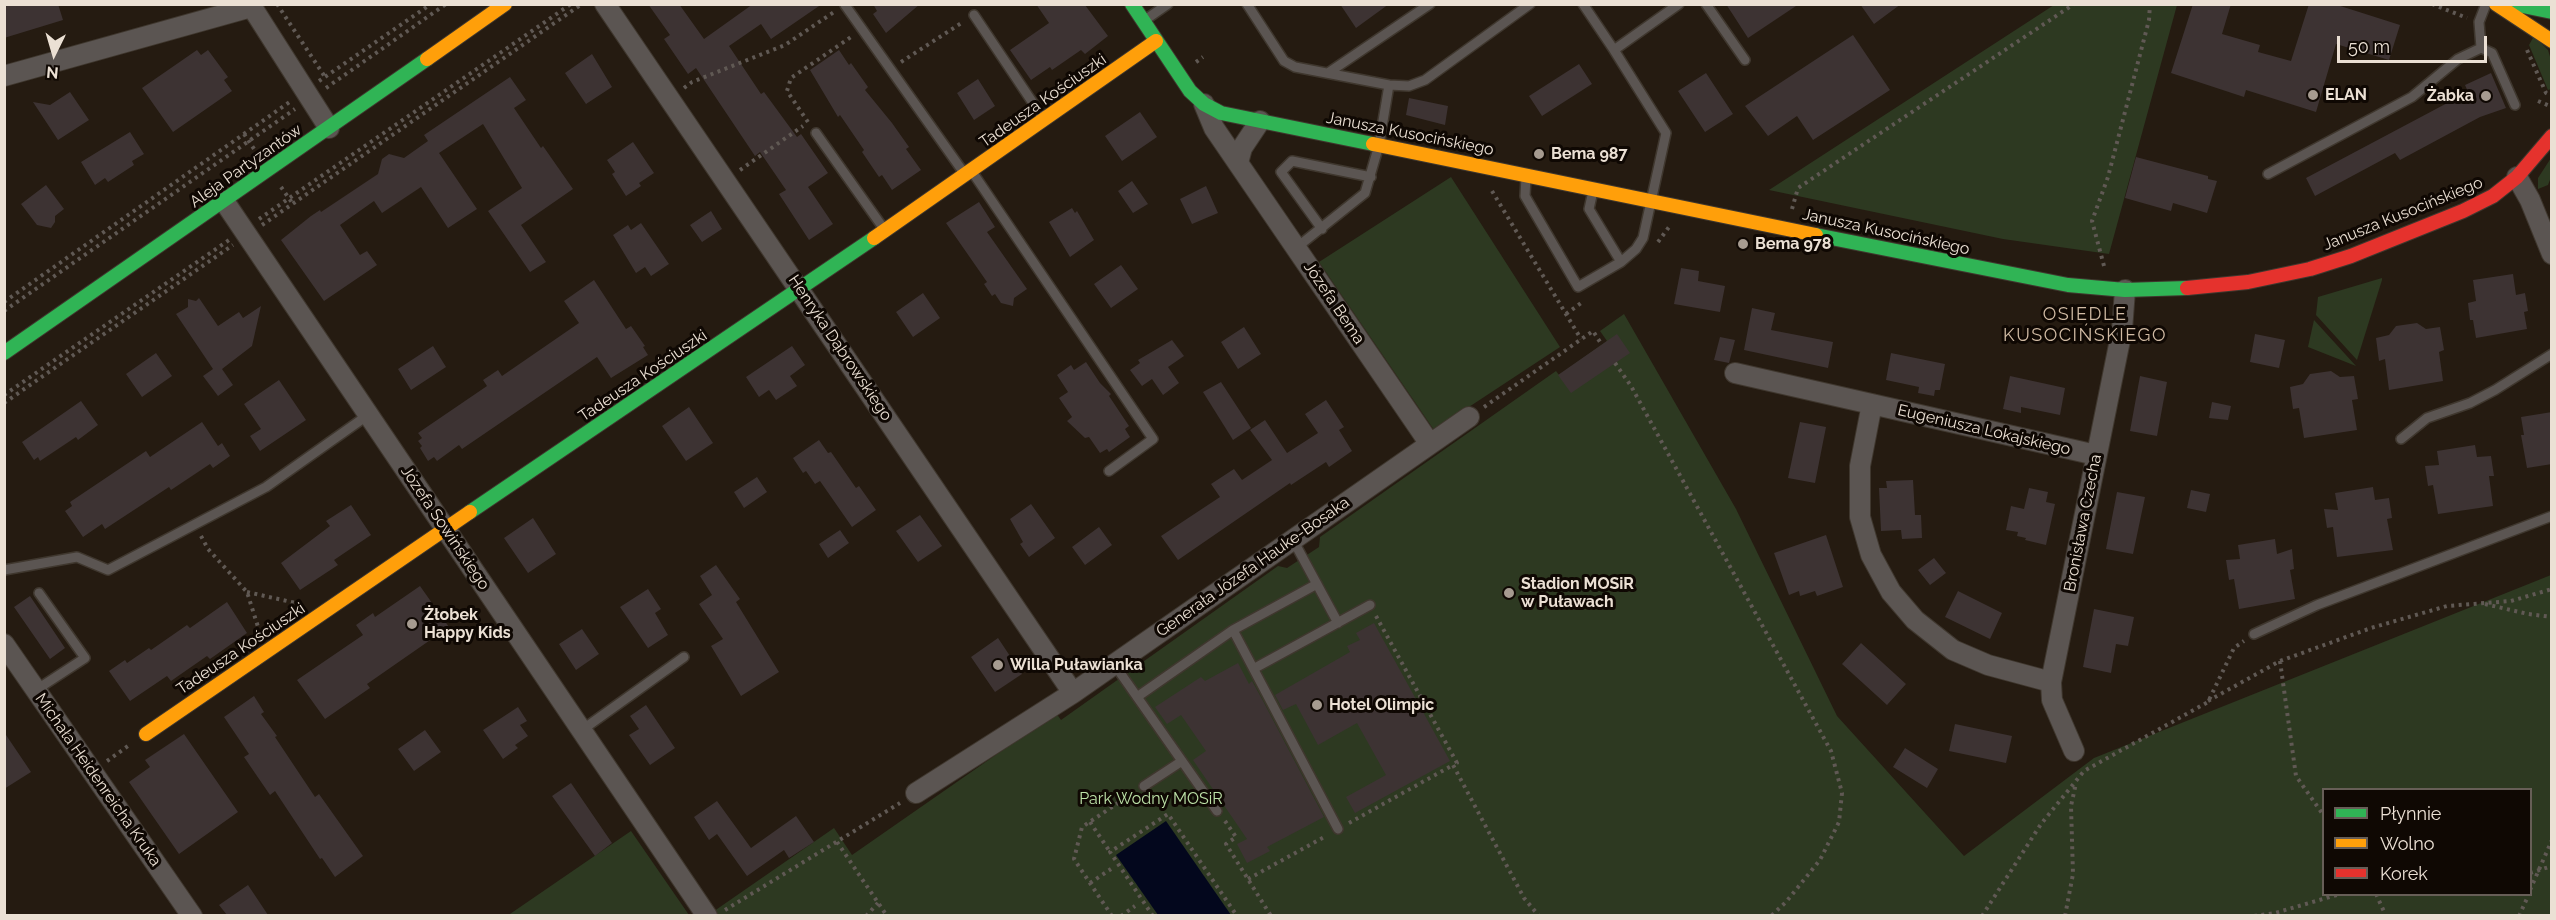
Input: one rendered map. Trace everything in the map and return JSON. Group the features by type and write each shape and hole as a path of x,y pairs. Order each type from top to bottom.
{"street":[{"name":"Aleja Partyzantów","path":"4,353 505,4"},
{"name":"Henryka Dąbrowskiego","path":"605,4 1073,693"},
{"name":"Józefa Bema","path":"1132,4 1190,92 1204,104 1214,128 1430,444"},
{"path":"2496,4 2552,41"},
{"path":"2513,4 2552,12"},
{"path":"4,76 250,6 329,128"},
{"name":"Tadeusza Kościuszki","path":"146,734 446,528 801,290 1156,42"},
{"name":"Janusza Kusocińskiego","path":"1204,104 1221,113 2038,280 2125,291 2205,288 2248,282 2310,269 2351,256 2463,211 2493,196 2517,177 2552,136"},
{"name":"Janusza Kusocińskiego","path":"2540,152 2552,118"},
{"path":"1238,163 1242,148 1260,121"},
{"path":"2517,177 2530,200 2552,254"},
{"name":"Józefa Sowińskiego","path":"224,201 707,915"},
{"name":"Bronisława Czecha","path":"2074,751 2052,700 2051,682 2122,330 2125,291"},
{"name":"Eugeniusza Lokajskiego","path":"1735,373 2096,455"},
{"path":"1872,404 1860,466 1860,517 1871,555 1891,592 1915,620 1953,650 1988,665 2051,682"},
{"name":"Generała Józefa Hauke-Bosaka","path":"916,793 1073,693 1468,417"},
{"name":"Michała Heidenreicha Kruka","path":"4,644 192,915"}],"lane":[{"path":"845,4 968,173 1153,440 1109,471"},
{"path":"1143,22 1168,4"},
{"path":"1246,4 1284,61 1295,67 1389,85 1409,86 1425,80 1528,5"},
{"path":"1328,73 1430,4"},
{"path":"1526,175 1525,196 1578,287 1621,262 1636,249 1643,238 1666,133 1583,4"},
{"path":"1614,50 1679,4"},
{"path":"1706,4 1745,60"},
{"path":"2481,48 2479,22 2486,4"},
{"path":"974,15 1044,120"},
{"path":"2268,174 2412,97 2458,59 2481,48 2492,52 2515,105"},
{"path":"1296,248 1365,193 1379,145 1389,85"},
{"path":"816,133 886,231"},
{"path":"1322,229 1281,172 1292,161 1371,177"},
{"path":"1593,189 1589,209 1621,262"},
{"path":"2401,439 2427,418 2470,403 2552,354"},
{"path":"4,570 77,557 108,570 266,487 368,415"},
{"path":"2254,634 2317,605 2552,516"},
{"path":"1293,540 1338,622"},
{"path":"1137,697 1233,630 1317,584"},
{"path":"36,690 85,658 39,593"},
{"path":"1255,668 1370,605"},
{"path":"1233,630 1338,829"},
{"path":"582,730 684,657"},
{"path":"1114,664 1217,811"},
{"path":"1144,786 1182,761"}],"path":[{"path":"277,4 325,77"},
{"path":"4,311 308,95 325,77 431,4"},
{"path":"4,302 446,4"},
{"path":"4,403 571,4"},
{"path":"4,395 582,4"},
{"path":"670,99 692,82 785,45 845,4"},
{"path":"1788,229 1798,188 2074,4"},
{"path":"2104,266 2092,221 2108,177 2149,20 2150,4"},
{"path":"891,69 974,15"},
{"path":"816,133 787,91 791,78 862,29"},
{"path":"2524,43 2546,93 2552,96"},
{"path":"2538,101 2552,107"},
{"path":"725,180 808,123"},
{"path":"2552,181 2552,188"},
{"path":"1487,183 1581,339"},
{"path":"1468,417 1593,331 1602,345"},
{"path":"1615,363 1631,386 1831,751 1837,772 1842,793 1839,822 1820,860 1786,902 1771,915"},
{"path":"195,524 208,549 247,591 266,652"},
{"path":"1982,915 2041,824 2084,771 2280,661 2371,628 2447,606 2511,601 2552,589"},
{"path":"247,591 327,610"},
{"path":"2481,603 2552,617"},
{"path":"1370,605 1458,763 1453,765 1518,887 1539,915"},
{"path":"2208,702 2234,648 2254,634"},
{"path":"2280,661 2296,777 2322,813"},
{"path":"2065,915 2073,874 2071,806 2077,779"},
{"path":"1112,915 1074,859 1082,827 1144,786"},
{"path":"717,915 916,793"},
{"path":"1217,811 1236,837 1226,844 1271,915"},
{"path":"1110,852 1168,814 1238,915"},
{"path":"1090,822 1153,915"},
{"path":"2532,886 2552,840"},
{"path":"837,842 887,915"},
{"path":"2532,873 2552,866"},
{"path":"1090,883 1111,869"},
{"path":"2254,915 2275,913 2333,896"},
{"path":"2377,896 2386,915"},
{"path":"2519,915 2528,896"},
{"path":"866,915 878,903"},
{"path":"1121,915 1136,906"}],"green space":[{"path":"2054,5 2177,5 2109,254 2003,239 1769,190"},
{"path":"2534,36 2548,50 2551,60 2551,89 2548,90 2529,45"},
{"path":"2551,158 2551,177 2548,185 2538,189 2538,178"},
{"path":"1451,177 1560,347 1434,430 1319,262"},
{"path":"2382,278 2357,360 2316,315 2318,297"},
{"name":"Park Wodny MOSiR","path":"1624,314 1736,509 1837,716 1964,856 2094,758 2551,575 2551,915 707,916 834,828 852,855 1056,713 1061,720 1278,566 1287,568 1319,547 1320,537 1556,371 1559,375 1607,341 1600,331"},
{"path":"2314,320 2356,366 2308,347"},
{"path":"631,831 689,915 507,916"}],"water":[{"path":"1166,821 1231,915 1158,915 1116,855"}],"building":[{"path":"12,4 58,4 63,20 4,38 4,7"},
{"path":"648,4 679,4 704,39 753,4 822,4 771,39 761,24 729,46 761,94 764,92 797,137 801,134 828,173 808,187 833,224 809,240 779,194 786,190 760,152 755,156 696,68 688,74 664,39 670,35"},
{"path":"873,4 920,4 886,33 873,14 877,11"},
{"path":"1036,4 1085,5 1108,36 1085,54 1081,50 1052,70 1050,67 1031,80 1010,50 1049,23"},
{"path":"1340,4 1389,4 1356,28"},
{"path":"1726,4 1799,4 1748,38"},
{"path":"1860,4 1901,4 1874,24"},
{"path":"2193,4 2231,4 2222,34 2260,45 2258,52 2291,61 2309,4 2334,4 2400,25 2389,60 2336,44 2316,112 2246,90 2244,97 2171,73"},
{"path":"1853,35 1890,90 1813,140 1797,116 1768,136 1745,106"},
{"path":"197,50 201,55 208,50 228,77 224,80 232,91 173,132 142,88"},
{"path":"839,50 868,87 865,90 909,147 906,149 921,170 892,190 882,175 879,177 840,115 838,117 810,70"},
{"path":"592,54 612,87 586,104 565,73"},
{"path":"1579,64 1592,84 1542,116 1529,96"},
{"path":"1706,73 1733,114 1705,132 1678,91"},
{"path":"2491,73 2506,108 2480,117 2400,160 2395,153 2315,196 2306,178 2468,92 2465,85"},
{"path":"510,77 526,100 514,108 573,189 521,225 546,262 530,272 488,211 522,188 483,124 439,153 477,209 448,228 421,187 382,213 374,201 340,225 360,255 367,251 377,265 324,301 281,240 311,216 320,210 321,212 378,174 382,159 389,154 404,158 428,141 424,135"},
{"path":"978,79 995,106 974,120 957,93"},
{"path":"70,92 89,120 58,140 33,102 50,105"},
{"path":"1409,98 1448,106 1445,125 1406,115"},
{"path":"1140,112 1157,137 1122,161 1105,136"},
{"path":"130,132 144,154 132,161 134,165 108,182 105,178 95,185 81,162"},
{"path":"633,142 654,173 626,196 612,174 615,172 607,160"},
{"path":"2136,157 2208,176 2208,179 2217,181 2207,213 2173,203 2171,211 2125,198"},
{"path":"1132,181 1148,204 1133,213 1118,191"},
{"path":"46,185 64,209 55,216 55,222 51,228 37,225 21,204"},
{"path":"1206,186 1218,213 1192,224 1180,199"},
{"path":"979,202 995,227 987,232 1027,289 1014,298 1013,306 1001,303 995,294 992,296 984,284 987,282 946,223"},
{"path":"1072,208 1075,213 1077,211 1094,240 1070,257 1049,222"},
{"path":"711,211 722,229 702,242 690,225"},
{"path":"641,223 669,264 651,276 645,267 636,273 613,235 628,225 631,230"},
{"path":"1121,265 1138,289 1111,308 1094,284"},
{"path":"1681,268 1699,271 1698,281 1725,286 1720,312 1674,304"},
{"path":"2513,274 2516,295 2525,293 2528,311 2524,312 2527,329 2476,338 2473,320 2470,320 2468,303 2476,301 2473,280"},
{"path":"594,280 626,329 631,326 645,346 643,347 648,355 611,378 597,357 462,449 459,445 437,461 434,457 428,461 420,448 422,446 418,441 422,438 418,433 487,386 483,380 498,370 502,376 579,323 564,301"},
{"path":"923,293 940,318 913,337 896,312"},
{"path":"199,298 218,326 239,312 243,318 261,306 252,346 222,369 233,385 218,396 203,376 213,369 176,314 188,307 188,299 196,301"},
{"path":"1752,308 1775,313 1771,330 1833,342 1828,368 1744,350"},
{"path":"2417,323 2426,329 2440,327 2444,350 2439,352 2443,381 2389,390 2385,359 2379,361 2376,338 2389,335 2396,326"},
{"path":"1244,327 1261,354 1238,369 1221,342"},
{"path":"1617,334 1630,353 1571,393 1558,375"},
{"path":"2255,334 2285,340 2279,368 2250,362"},
{"path":"1720,337 1735,340 1729,363 1714,360"},
{"path":"1172,340 1184,356 1168,367 1179,383 1163,395 1152,379 1142,386 1130,370 1140,363 1138,360"},
{"path":"433,346 446,367 411,390 398,369"},
{"path":"792,346 805,365 790,376 797,386 776,400 769,390 759,397 746,377"},
{"path":"156,353 172,376 142,397 126,374"},
{"path":"1891,353 1945,364 1940,390 1935,390 1934,396 1918,393 1919,387 1886,380"},
{"path":"1086,362 1100,383 1111,394 1109,396 1129,426 1125,429 1130,437 1109,452 1107,449 1100,453 1089,437 1085,438 1067,421 1072,417 1059,398 1068,392 1057,375 1071,365 1074,370"},
{"path":"2331,371 2340,377 2354,376 2358,399 2352,400 2357,430 2304,438 2299,408 2293,409 2290,387 2303,384 2310,374"},
{"path":"2010,376 2065,388 2060,415 2021,407 2021,413 2003,409"},
{"path":"2140,376 2167,382 2157,436 2130,431"},
{"path":"279,380 306,420 260,451 250,436 261,429 244,404"},
{"path":"1221,382 1251,428 1233,440 1203,392"},
{"path":"1326,400 1344,427 1339,430 1352,451 1329,467 1326,462 1291,485 1290,483 1178,560 1161,536 1220,497 1211,484 1234,469 1242,480 1272,460 1250,430 1265,420 1287,453 1318,433 1305,414"},
{"path":"81,401 98,425 78,440 76,437 40,461 38,457 34,460 22,442"},
{"path":"2212,402 2231,406 2228,420 2209,418"},
{"path":"689,407 713,443 686,461 662,426"},
{"path":"2552,412 2552,464 2527,468 2521,435 2524,435 2521,417"},
{"path":"202,422 218,446 222,443 230,456 213,468 210,464 171,490 169,487 105,529 102,524 83,537 65,511 72,506 70,502 146,451 150,457"},
{"path":"1800,422 1826,427 1815,483 1788,478"},
{"path":"819,440 828,453 831,452 856,488 859,486 876,510 852,527 820,481 815,484 806,471 803,473 793,458"},
{"path":"2475,445 2477,457 2491,456 2494,476 2489,476 2493,506 2438,514 2433,485 2428,486 2425,466 2439,465 2437,451"},
{"path":"757,477 767,492 744,508 734,492"},
{"path":"1913,480 1915,515 1921,515 1922,538 1902,539 1901,530 1881,531 1879,488 1887,488 1886,481"},
{"path":"2373,487 2375,500 2389,498 2392,518 2387,519 2393,550 2337,557 2333,527 2327,528 2324,509 2338,510 2335,493"},
{"path":"2029,488 2048,492 2046,502 2055,504 2046,545 2025,540 2026,538 2017,536 2018,532 2006,530 2011,506 2024,509"},
{"path":"2191,490 2210,494 2206,512 2187,508"},
{"path":"2117,492 2145,497 2133,554 2106,549"},
{"path":"1031,504 1055,538 1029,557 1020,544 1023,542 1010,519"},
{"path":"351,505 371,535 334,560 338,565 300,590 281,563 330,526 326,521"},
{"path":"920,515 942,546 918,562 896,531"},
{"path":"533,518 556,554 528,573 504,538"},
{"path":"1099,527 1112,545 1085,565 1072,547"},
{"path":"840,530 849,543 828,558 819,544"},
{"path":"1826,535 1843,587 1817,596 1815,591 1800,596 1799,591 1789,595 1774,553"},
{"path":"2275,539 2277,554 2292,549 2294,569 2290,570 2295,599 2239,609 2234,579 2229,580 2226,560 2240,559 2238,545"},
{"path":"1934,558 1946,573 1930,585 1918,570"},
{"path":"716,565 740,599 736,602 779,672 741,696 711,646 723,639 699,604 712,595 700,576"},
{"path":"420,586 449,627 367,684 370,688 325,719 297,680 363,635 356,625 373,613 375,617"},
{"path":"648,589 661,609 655,613 668,635 648,648 620,607"},
{"path":"1958,591 2002,613 1990,639 1945,617"},
{"path":"30,596 65,648 50,659 14,607"},
{"path":"227,602 247,633 210,659 207,656 171,681 167,676 130,701 109,671 125,660 127,663 149,648 151,650 187,625 190,628"},
{"path":"2094,609 2134,617 2128,646 2116,644 2111,673 2083,667"},
{"path":"1374,623 1450,761 1355,813 1346,797 1386,775 1357,723 1318,745 1296,704 1283,710 1275,695 1350,652 1347,646 1360,640 1356,633"},
{"path":"582,629 599,654 576,670 559,644"},
{"path":"998,638 1022,674 995,692 971,657"},
{"path":"1861,643 1906,684 1887,705 1842,664"},
{"path":"1238,663 1249,684 1252,681 1324,817 1267,847 1270,851 1247,863 1237,844 1247,839 1193,760 1206,751 1181,715 1167,724 1155,707 1201,677 1205,681"},
{"path":"254,696 264,712 261,714 315,797 319,794 363,856 335,877 322,858 320,859 275,791 270,795 244,757 249,754 224,717"},
{"path":"646,705 675,748 650,765 629,735 639,729 630,716"},
{"path":"518,707 527,721 520,725 528,736 515,745 518,748 503,759 483,730"},
{"path":"1955,724 2012,736 2006,763 1949,751"},
{"path":"425,730 441,752 414,771 398,749"},
{"path":"4,732 31,772 4,789"},
{"path":"184,734 238,812 179,854 129,782 150,767 145,760"},
{"path":"1905,748 1938,769 1927,788 1893,767"},
{"path":"571,783 612,843 595,856 552,796"},
{"path":"717,801 751,848 796,816 814,842 789,858 784,850 747,876 717,834 709,840 694,817"},
{"path":"248,885 268,915 227,915 219,905"}],"traffic: fast":[{"path":"1132,4 1190,91 1204,104 1221,113 1373,144"},
{"path":"2513,4 2552,12"},
{"path":"4,353 427,59"},
{"path":"1816,235 2068,285 2125,290 2187,288"},
{"path":"470,512 874,238"}],"traffic: slow":[{"path":"427,59 505,4"},
{"path":"2496,4 2552,41"},
{"path":"874,238 1156,41"},
{"path":"1373,144 1816,235"},
{"path":"146,734 470,512"}],"traffic: jam":[{"path":"2187,288 2248,282 2310,269 2351,256 2463,211 2493,196 2517,177 2552,136"}],"place":[{"name":"ELAN","path":"2313,95"},
{"name":"Żabka","path":"2486,96"},
{"name":"Bema 987","path":"1539,154"},
{"name":"Bema 978","path":"1743,244"},
{"name":"Stadion MOSiR w Puławach","path":"1509,593"},
{"name":"Żłobek Happy Kids","path":"412,624"},
{"name":"Willa Puławianka","path":"998,665"},
{"name":"Hotel Olimpic","path":"1317,705"}],"district":[{"name":"OSIEDLE KUSOCIŃSKIEGO","path":"2085,325"}]}
